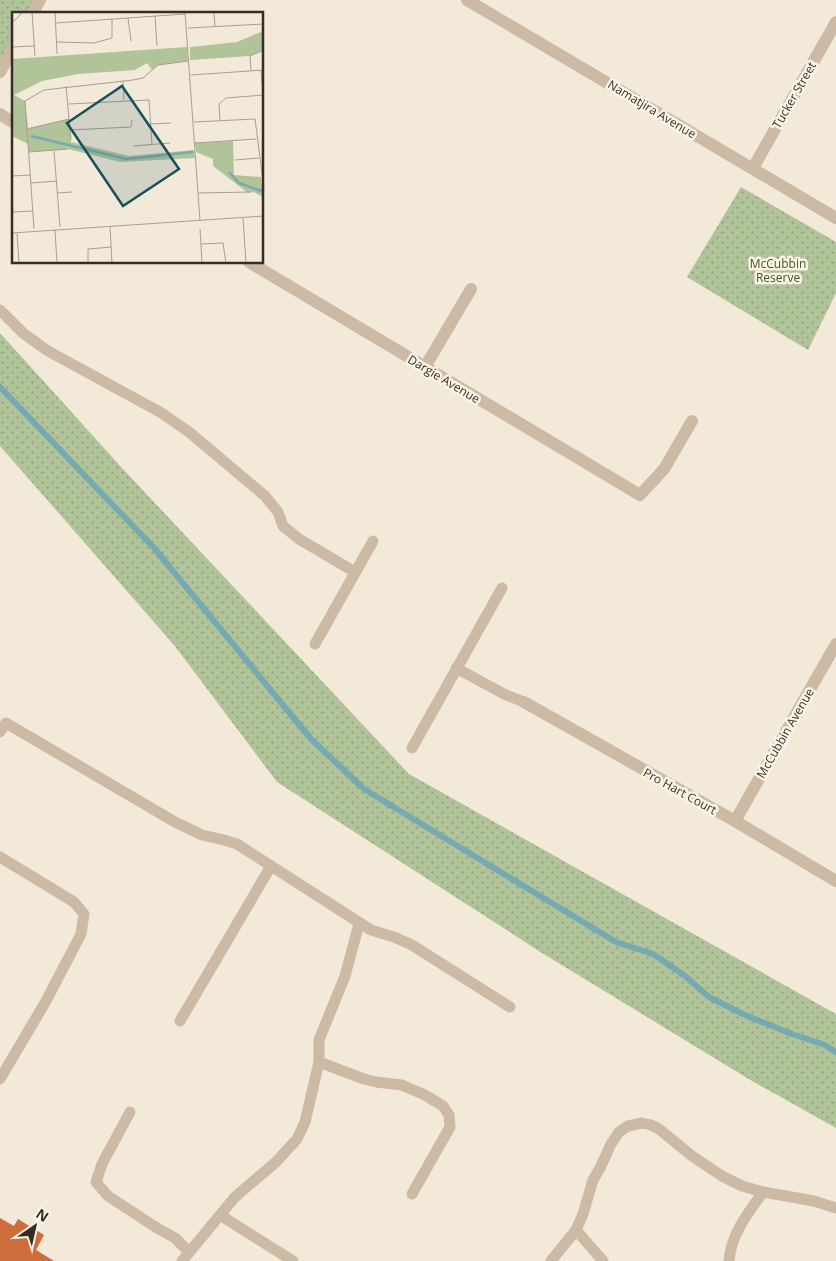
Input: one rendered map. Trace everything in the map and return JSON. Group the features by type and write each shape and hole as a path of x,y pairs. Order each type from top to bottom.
{"street":[{"path":"33,12 40,0"},
{"name":"Namatjira Avenue","path":"468,0 836,218"},
{"name":"Tucker Street","path":"752,168 836,22"},
{"path":"0,72 12,51"},
{"path":"0,114 12,121"},
{"name":"Dargie Avenue","path":"252,264 640,495 664,469 692,420"},
{"path":"425,367 471,289"},
{"name":"McCubbin Avenue","path":"735,821 836,644"},
{"name":"Pro Hart Court","path":"524,702 735,821 836,881"}],"lane":[{"path":"0,310 22,333 48,351 160,412 188,432 265,496 278,512 283,526 299,539 355,572"},
{"path":"315,644 372,541"},
{"path":"412,748 502,588"},
{"path":"456,668 504,694 524,702"},
{"path":"0,732 6,723 175,822 202,835 237,844 359,924 370,930 412,945 510,1007"},
{"path":"0,857 74,902 84,914 81,934 46,1001 0,1079"},
{"path":"180,1021 271,866"},
{"path":"130,1112 102,1164 96,1182 108,1196 175,1238 186,1256 235,1197 276,1162 297,1139 305,1122 319,1062 319,1040 345,976 359,924"},
{"path":"319,1062 364,1079 402,1085 443,1106 449,1115 450,1127 412,1194"},
{"path":"551,1261 576,1230 594,1180 611,1144 619,1132 628,1126 642,1123 659,1129 692,1156 722,1176 742,1186 814,1201 836,1208"},
{"path":"729,1261 735,1236 746,1216 764,1192"},
{"path":"220,1215 292,1261"},
{"path":"576,1230 603,1261"}],"green space":[{"path":"0,0 38,0 31,12 12,12 12,43 0,63"},
{"name":"McCubbin Reserve","path":"741,187 836,242 836,293 808,350 687,277"},
{"path":"0,333 122,468 409,774 836,1014 836,1128 752,1081 542,953 277,782 174,645 0,446"}],"building":[{"path":"0,1218 14,1226 18,1219 44,1235 36,1250 54,1261 0,1261"}],"waterway":[{"path":"0,387 154,548 311,739 364,789 616,942 653,954 685,976 709,997 745,1015 825,1045 836,1052"}]}
